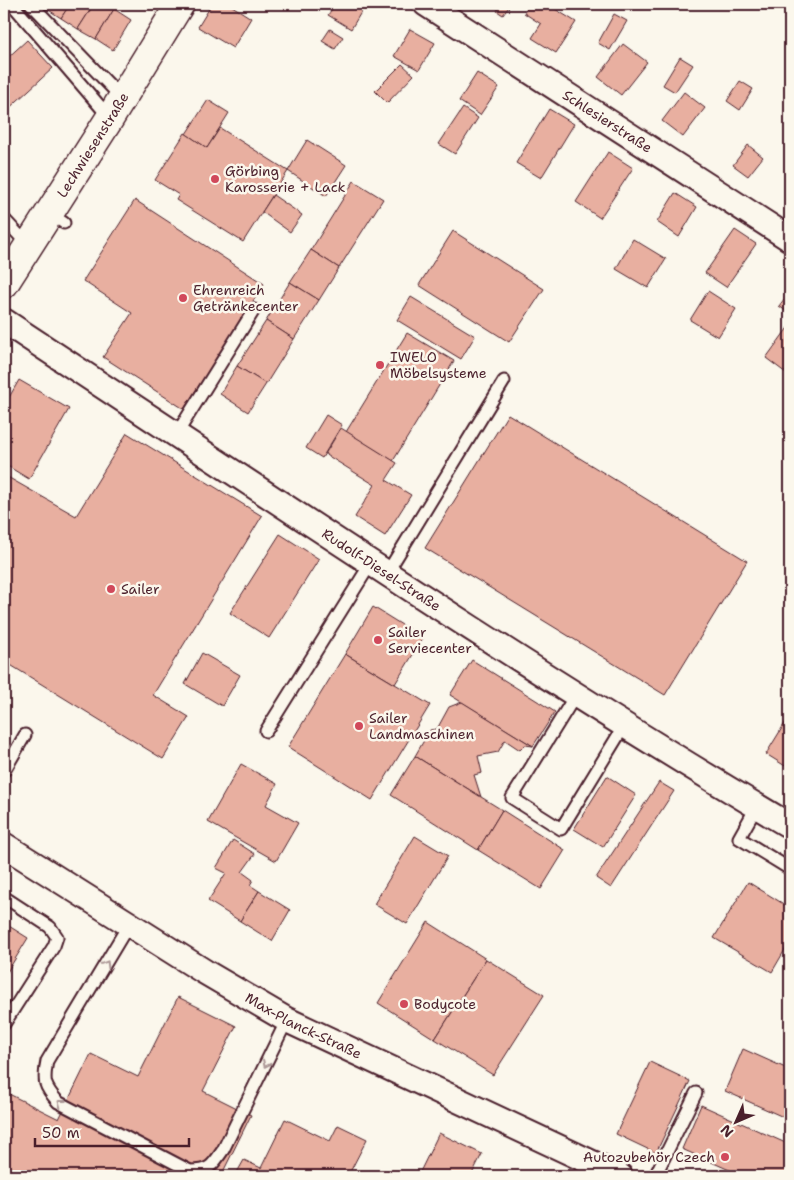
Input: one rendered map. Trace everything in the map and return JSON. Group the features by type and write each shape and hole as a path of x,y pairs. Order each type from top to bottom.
{"street":[{"name":"Lechwiesenstraße","path":"4,284 29,246 57,218 116,108 180,4"},
{"name":"Schlesierstraße","path":"426,4 790,239"},
{"name":"Rudolf-Diesel-Straße","path":"4,321 45,343 176,435 575,696 790,826"},
{"name":"Max-Planck-Straße","path":"4,845 287,1020 536,1139 620,1176"}],"lane":[{"path":"12,4 116,108"},
{"path":"31,4 116,108"},
{"path":"4,219 29,246"},
{"path":"176,435 254,310"},
{"path":"266,731 379,568 504,381"},
{"path":"575,696 512,798 552,824 561,829 624,726"},
{"path":"4,771 25,735"},
{"path":"757,806 739,838 790,869"},
{"path":"4,896 50,927 57,937 54,946 4,1024"},
{"path":"129,924 47,1061 44,1078 46,1088 58,1102 190,1171 203,1171 213,1165 223,1150 287,1020"},
{"path":"655,1176 696,1093"}],"building":[{"path":"46,4 70,4 61,18 44,7"},
{"path":"70,4 94,4 78,29 61,18"},
{"path":"94,4 104,4 114,9 96,39 78,29"},
{"path":"212,4 229,4 251,18 233,48 198,27"},
{"path":"335,4 366,4 351,29 328,15"},
{"path":"501,4 511,4 503,15 497,11"},
{"path":"529,4 558,4 555,9 576,22 556,53 532,38 541,24 524,13"},
{"path":"114,9 131,20 113,50 96,39"},
{"path":"614,14 627,21 610,50 598,43"},
{"path":"330,29 343,37 335,49 322,41"},
{"path":"410,29 435,43 419,70 394,56"},
{"path":"27,40 53,68 5,112 4,61"},
{"path":"623,44 647,62 621,95 598,77"},
{"path":"680,57 693,65 675,92 663,85"},
{"path":"402,64 414,75 387,103 375,91"},
{"path":"477,73 499,87 480,115 459,101"},
{"path":"740,81 753,89 740,110 727,101"},
{"path":"684,92 705,108 683,137 662,121"},
{"path":"208,100 229,113 207,148 186,134"},
{"path":"463,108 478,118 455,154 439,144"},
{"path":"549,109 574,124 541,178 516,163"},
{"path":"220,128 288,171 243,242 176,200 179,195 155,180 185,133 207,148"},
{"path":"307,140 346,165 326,196 288,171"},
{"path":"748,145 763,157 748,176 733,165"},
{"path":"608,152 633,168 600,218 576,202"},
{"path":"354,181 383,199 339,268 311,250"},
{"path":"675,193 697,207 679,237 657,222"},
{"path":"273,195 302,215 290,232 262,212"},
{"name":"Ehrenreich Getränkecenter","path":"135,200 264,284 184,409 103,357 132,313 83,281"},
{"path":"735,230 756,244 726,287 705,273"},
{"path":"453,231 544,289 509,342 419,285"},
{"path":"633,239 666,259 648,288 616,269"},
{"path":"311,250 339,268 319,300 290,282"},
{"path":"290,282 319,300 294,339 266,321"},
{"path":"708,291 736,309 718,337 690,320"},
{"path":"790,291 790,314 779,306"},
{"path":"411,297 475,336 461,359 397,320"},
{"path":"266,321 294,339 266,384 237,366"},
{"path":"790,325 790,376 766,358"},
{"path":"407,333 454,361 393,461 346,432"},
{"path":"237,366 266,384 248,412 220,394"},
{"path":"19,380 69,409 29,479 4,464 4,406"},
{"path":"508,414 747,561 665,695 425,548"},
{"path":"326,415 342,425 322,458 306,448"},
{"path":"341,428 397,463 386,480 411,495 385,536 355,517 375,485 325,454"},
{"name":"Sailer","path":"127,433 262,516 153,695 189,717 163,759 4,661 4,475 76,516"},
{"path":"280,534 319,559 269,638 230,613"},
{"path":"373,607 423,638 395,684 345,654"},
{"path":"202,653 240,675 222,706 185,684"},
{"name":"Sailer Landmaschinen","path":"345,654 430,705 372,800 288,747"},
{"path":"472,660 555,712 533,746 450,695"},
{"path":"462,702 533,746 525,745 520,750 505,740 498,752 478,756 482,773 474,775 481,797 415,756 430,730 437,729 449,707"},
{"path":"790,715 790,769 766,754"},
{"path":"415,756 502,810 478,850 391,795"},
{"path":"241,764 277,784 266,805 298,823 276,861 208,822"},
{"path":"607,776 636,795 603,847 574,829"},
{"path":"659,782 674,791 611,888 596,878"},
{"path":"502,810 565,850 541,889 478,850"},
{"path":"415,836 448,856 407,924 374,904"},
{"path":"233,840 255,854 242,872 253,880 250,885 259,891 240,921 208,901 226,873 216,868"},
{"path":"748,882 790,908 790,941 772,972 714,938"},
{"path":"259,891 290,910 272,941 240,921"},
{"path":"428,922 486,959 435,1039 378,1003"},
{"path":"4,923 28,938 4,977"},
{"path":"486,959 544,995 493,1075 435,1039"},
{"path":"178,997 236,1026 203,1091 251,1115 221,1176 4,1176 4,1104 9,1094 59,1119 91,1054 138,1077"},
{"path":"743,1049 790,1070 790,1120 725,1091"},
{"path":"650,1062 690,1081 656,1153 616,1134"},
{"path":"701,1105 790,1145 790,1176 743,1176 682,1149"},
{"path":"285,1119 330,1141 338,1125 367,1139 348,1176 235,1176 244,1160 261,1168"},
{"path":"439,1133 482,1154 471,1176 418,1176"}],"place":[{"name":"Görbing Karosserie + Lack","path":"215,179"},
{"name":"Ehrenreich Getränkecenter","path":"183,298"},
{"name":"IWELO Möbelsysteme","path":"380,365"},
{"name":"Sailer","path":"111,589"},
{"name":"Sailer Serviecenter","path":"378,640"},
{"name":"Sailer Landmaschinen","path":"359,726"},
{"name":"Bodycote","path":"404,1004"},
{"name":"Autozubehör Czech","path":"725,1157"}]}
